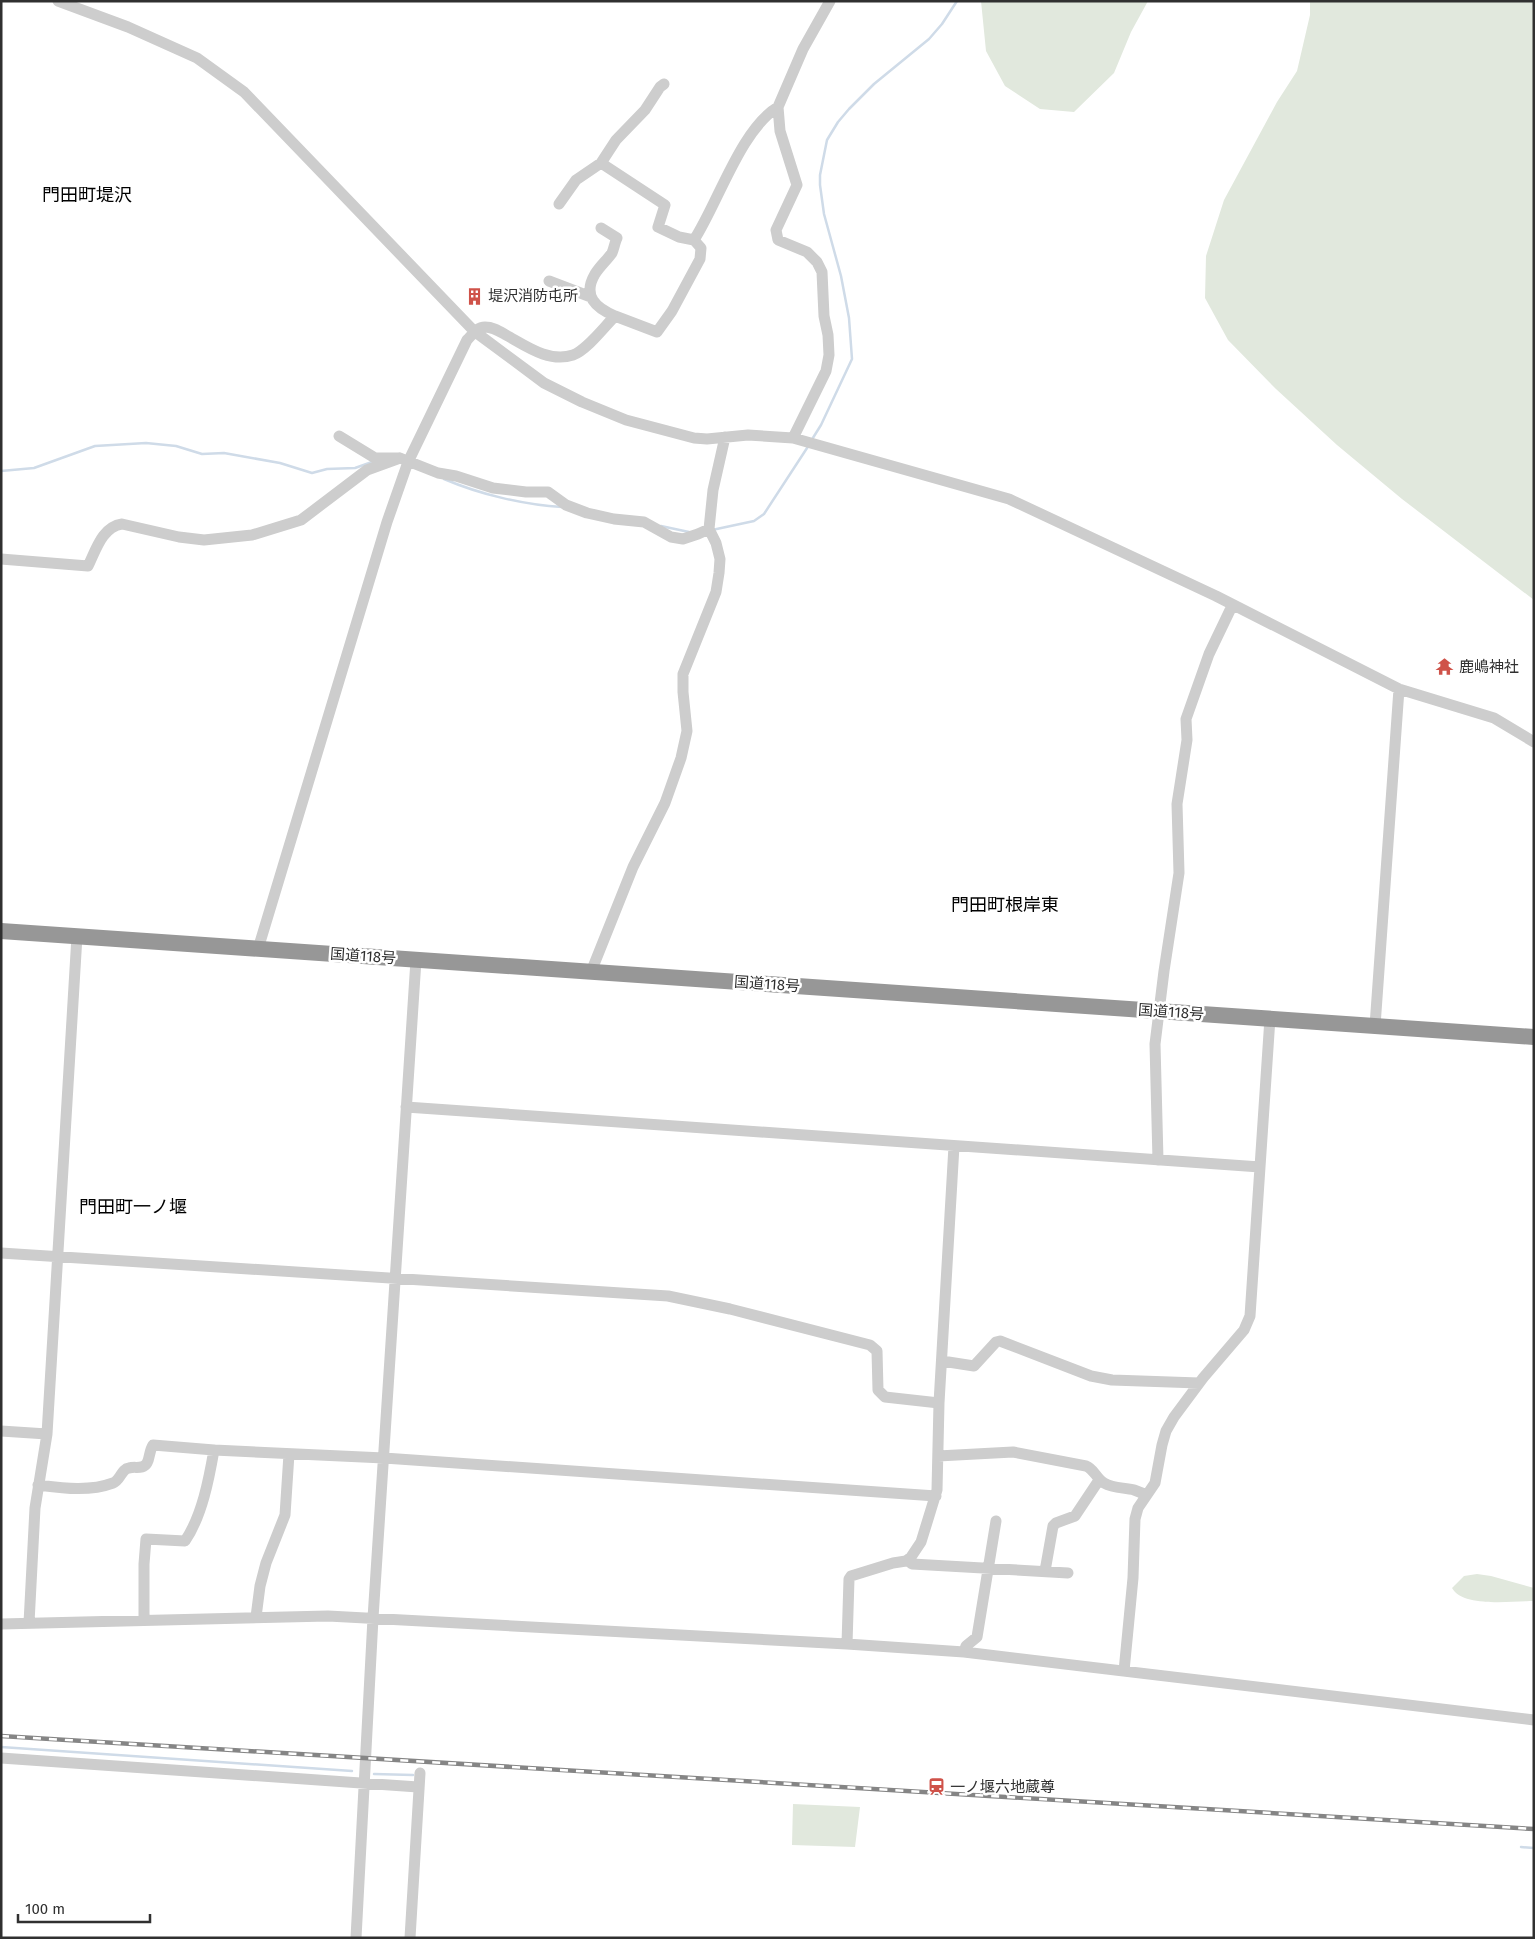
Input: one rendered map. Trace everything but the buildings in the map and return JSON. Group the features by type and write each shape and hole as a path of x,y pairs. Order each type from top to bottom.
{"highway":[{"name":"国道118号","path":"1,931 1534,1037"}],"street":[{"path":"58,1 84,5 197,58 244,92 474,331 544,383 591,406 626,420 694,438 748,435 793,438 1008,499 1216,596 1232,606 1399,689 1494,718 1534,742"},
{"path":"793,438 826,371 829,355 820,267 807,252 778,240 776,236 776,230 797,184 780,131 778,106 802,49 830,1"},
{"path":"559,204 576,180 601,163 616,140 645,110 664,84"},
{"path":"694,240 707,220 718,194 748,140 766,114 778,106"},
{"path":"601,163 665,205 658,227 679,237 694,240 701,248 700,259 672,311 657,332 615,316 593,303 591,297 594,276 613,251 617,238 601,228"},
{"path":"549,281 591,297"},
{"path":"258,949 388,522 404,460 467,340 474,331 484,327 494,328 540,354 560,357 574,355 582,350 615,316"},
{"path":"339,436 375,458 404,460 438,473 456,476 493,488 526,492 548,492 566,505 587,513 614,519 644,522 672,537 683,539 709,529"},
{"path":"591,972 633,867 666,803 681,758 687,731 683,692 684,674 716,592 719,573 720,559 716,543 709,529 713,490 725,437"},
{"path":"1,558 44,564 88,566 105,533 112,526 122,524 179,537 204,540 252,535 301,520 366,470 404,460"},
{"path":"1158,1160 1155,1044 1179,873 1177,804 1186,740 1186,719 1209,654 1232,606"},
{"path":"1375,1026 1399,689"},
{"path":"29,1622 34,1508 47,1434 77,936"},
{"path":"356,1938 373,1618 416,960"},
{"path":"1124,1670 1133,1578 1135,1519 1138,1508 1154,1483 1166,1431 1174,1417 1199,1383 1244,1330 1250,1316 1270,1018"},
{"path":"406,1107 1260,1167"},
{"path":"847,1644 849,1579 851,1576 907,1560 921,1542 936,1496 939,1403 954,1146"},
{"path":"1,1253 668,1296 730,1309 870,1344 877,1351 878,1390 880,1394 885,1397 939,1403"},
{"path":"942,1361 974,1366 996,1342 1000,1341 1091,1376 1112,1380 1199,1383"},
{"path":"1,1431 47,1434"},
{"path":"38,1485 80,1488 98,1487 114,1483 127,1468 142,1467 147,1463 150,1449 153,1445 214,1450 384,1458 936,1496"},
{"path":"144,1619 146,1539 185,1541 191,1532 210,1479 214,1450"},
{"path":"938,1456 994,1452 1030,1454 1092,1468 1099,1480 1110,1486 1138,1489 1146,1496"},
{"path":"256,1617 260,1586 266,1562 285,1515 289,1454"},
{"path":"1045,1571 1053,1526 1075,1516 1099,1480"},
{"path":"964,1652 966,1646 977,1637 996,1520"},
{"path":"907,1560 912,1564 1068,1573"},
{"path":"1,1624 256,1617 373,1618 847,1644 964,1652 1534,1720"},
{"path":"1,1758 418,1787"},
{"path":"410,1938 420,1773"}],"shaded area":[{"path":"981,1 1148,1 1131,32 1114,73 1074,112 1040,109 1005,86 986,51"},
{"path":"1310,1 1534,1 1534,600 1402,499 1337,445 1276,389 1228,340 1205,298 1206,256 1224,200 1277,102 1297,71 1310,15"},
{"path":"1477,1574 1534,1588 1534,1601 1477,1601 1458,1594 1452,1588 1464,1576"},
{"path":"793,1804 860,1807 855,1847 792,1845"}],"waterway":[{"path":"811,441 821,425 852,359 849,318 841,276 824,214 820,185 820,175 827,140 838,122 874,84 929,39 942,24 957,1"},
{"path":"1,471 34,468 95,446 146,443 176,446 202,454 224,453 280,463 312,473 327,469 355,468 372,462"},
{"path":"712,530 754,521 764,514 809,445"},
{"path":"444,479 502,498 562,507"},
{"path":"661,526 689,532"},
{"path":"1,1747 352,1771"},
{"path":"374,1774 413,1775"},
{"path":"1521,1847 1534,1848"}],"railway":[{"path":"1,1736 1534,1829"}],"place":[{"name":"堤沢消防屯所","path":"474,296"},
{"name":"鹿嶋神社","path":"1445,667"},
{"name":"一ノ堰六地蔵尊","path":"936,1787"}],"district":[{"name":"門田町堤沢","path":"87,195"},
{"name":"門田町根岸東","path":"1005,905"},
{"name":"門田町一ノ堰","path":"133,1207"}]}
